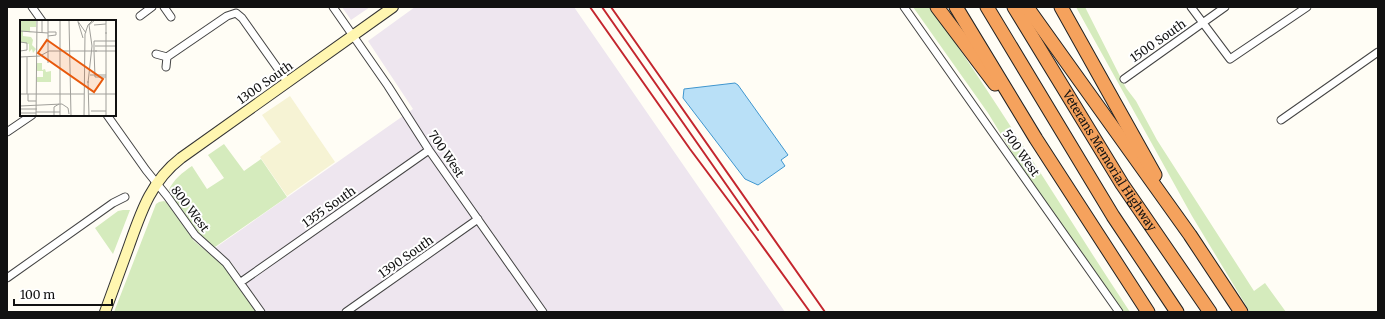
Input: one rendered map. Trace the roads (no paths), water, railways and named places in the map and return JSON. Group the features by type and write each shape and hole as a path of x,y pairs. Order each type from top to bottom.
{"highway":[{"path":"937,7 1036,139"},
{"path":"956,7 1036,139 1148,312"},
{"name":"Veterans Memorial Highway","path":"987,7 1113,216 1177,312"},
{"name":"Veterans Memorial Highway","path":"1014,7 1122,184 1210,312"},
{"path":"1027,7 1190,235 1241,312"},
{"path":"1061,7 1190,235"}],"main road":[{"name":"1300 South","path":"105,312 141,214 156,183 164,172 177,161 393,7"}],"street":[{"path":"32,7 41,20"},
{"path":"140,16 152,7"},
{"path":"164,7 171,17"},
{"name":"700 West","path":"333,7 393,93 429,150 543,312"},
{"name":"500 West","path":"904,7 1119,312"},
{"path":"1191,7 1230,59 1307,7"},
{"name":"1500 South","path":"1124,79 1225,7"},
{"path":"166,68 168,57 226,16 236,13 242,18 288,83"},
{"path":"1281,120 1378,52"},
{"path":"156,54 168,57"},
{"path":"7,132 31,116"},
{"name":"800 West","path":"108,116 156,183 168,196 195,235 206,246 222,258 241,282 261,312"},
{"name":"1355 South","path":"241,282 429,150"},
{"path":"7,278 113,203 125,197"},
{"name":"1390 South","path":"346,312 478,219"}],"water":[{"path":"735,83 738,85 788,155 781,160 785,166 758,185 745,179 683,98 684,89"}],"railway":[{"path":"590,7 690,149 810,312"},
{"path":"602,7 758,230"},
{"path":"611,7 825,312"}]}
